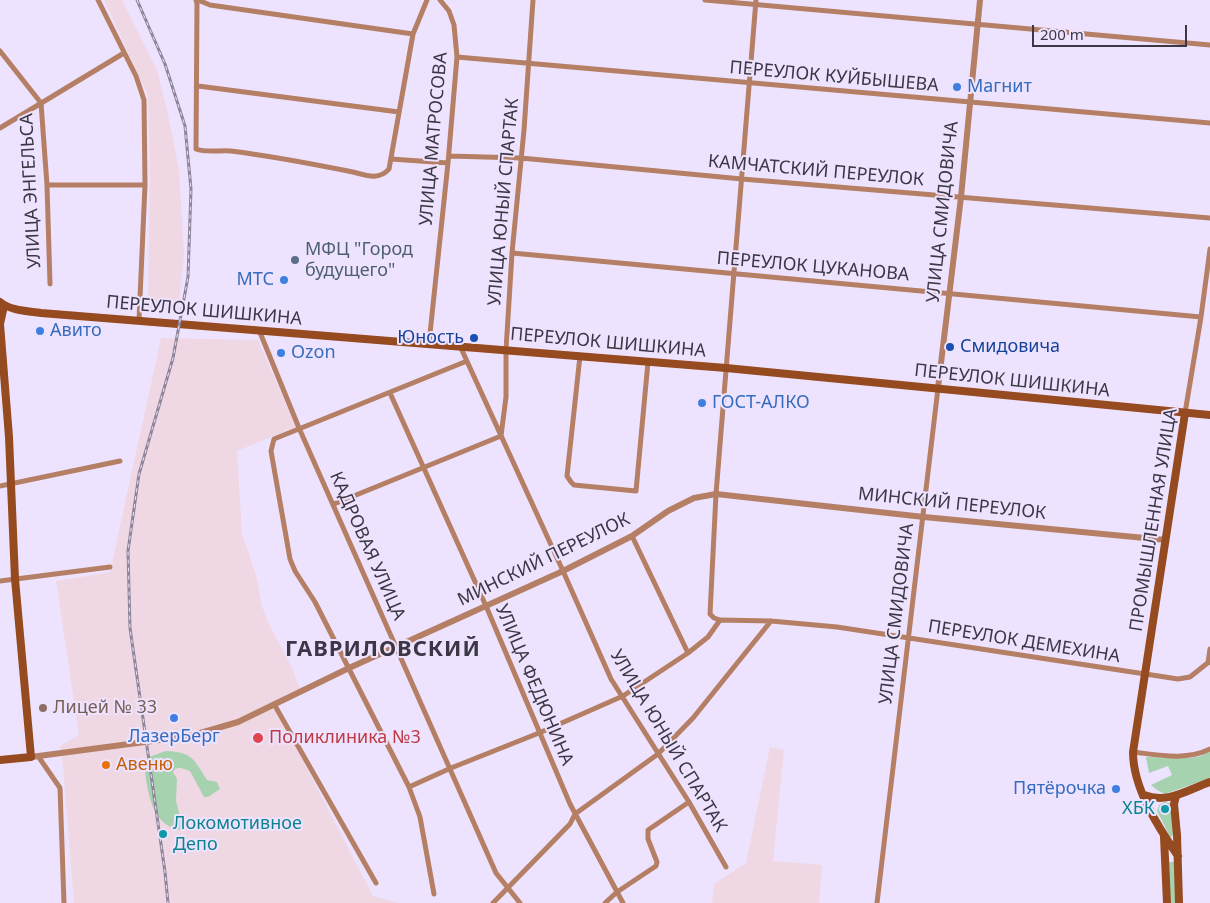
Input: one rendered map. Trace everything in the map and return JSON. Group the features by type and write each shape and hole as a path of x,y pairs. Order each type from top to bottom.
{"main road":[{"name":"ПЕРЕУЛОК ШИШКИНА","path":"1,305 27,311 726,368 1210,415"},
{"path":"0,760 34,756 15,579 11,484 3,393 1,305"},
{"name":"ПРОМЫШЛЕННАЯ УЛИЦА","path":"1178,856 1164,835 1144,794 1133,764 1133,752 1185,413"},
{"path":"1144,794 1163,798 1176,796 1210,782"},
{"path":"1176,796 1174,804 1179,903"},
{"path":"1164,835 1167,903"}],"street":[{"path":"98,0 136,76 144,100 145,185 139,320"},
{"path":"197,0 210,5 413,34"},
{"path":"197,0 198,86 196,149 201,151 230,151 371,176 384,174 389,169 413,34 427,0"},
{"name":"УЛИЦА МАТРОСОВА","path":"429,343 457,57 454,25 449,11 440,0"},
{"name":"УЛИЦА ЮНЫЙ СПАРТАК","path":"501,436 506,397 506,350 512,253 533,0"},
{"path":"705,0 756,3 1210,46"},
{"name":"УЛИЦА СМИДОВИЧА","path":"877,903 961,198 980,0"},
{"path":"409,787 451,768 539,734 623,696 688,653 708,637 720,620 710,614 716,494 756,3"},
{"name":"УЛИЦА ЭНГЕЛЬСА","path":"0,51 41,103 47,185 50,284"},
{"path":"0,128 124,53"},
{"name":"ПЕРЕУЛОК КУЙБЫШЕВА","path":"457,57 1210,123"},
{"path":"198,86 400,112"},
{"name":"КАМЧАТСКИЙ ПЕРЕУЛОК","path":"391,159 521,158 742,179 1210,218"},
{"path":"47,185 145,185"},
{"name":"ПРОМЫШЛЕННАЯ УЛИЦА","path":"1185,413 1210,249"},
{"name":"ПЕРЕУЛОК ЦУКАНОВА","path":"512,253 1201,317"},
{"name":"КАДРОВАЯ УЛИЦА","path":"259,330 300,428 496,873 506,888 520,903"},
{"name":"УЛИЦА ЮНЫЙ СПАРТАК","path":"459,346 564,570 611,679 689,802 726,867"},
{"path":"580,356 567,476 574,485 636,491 648,362"},
{"path":"434,894 420,817 409,787 315,602 294,572 290,559 271,451 274,439 466,361"},
{"name":"УЛИЦА ФЕДЮНИНА","path":"390,393 486,606 574,814 623,903"},
{"path":"334,504 501,436"},
{"path":"0,486 120,461"},
{"name":"МИНСКИЙ ПЕРЕУЛОК","path":"34,756 190,736 238,722 396,646 564,570 632,536 668,511 694,498 716,494 924,517 1166,540"},
{"path":"632,536 688,653"},
{"path":"0,581 110,567"},
{"name":"ПЕРЕУЛОК ДЕМЕХИНА","path":"720,620 771,621 837,627 1146,674"},
{"path":"493,903 570,824 574,814 658,754 699,711 771,621"},
{"path":"1146,674 1178,679 1190,676 1209,662 1210,649"},
{"path":"274,704 376,883"},
{"path":"1133,752 1177,756 1200,754 1210,749"},
{"path":"34,756 60,788 64,903"},
{"path":"605,903 617,892 656,866 657,862 648,839 648,830 689,802"}],"shaded area":[{"path":"104,0 122,0 157,70 168,114 179,169 184,256 178,311 148,308 150,167 148,96"},
{"path":"161,338 258,340 296,427 237,451 242,533 256,575 262,606 269,624 293,670 301,692 275,706 373,896 398,903 74,903 60,746 79,735 56,581 110,572"},
{"path":"770,747 784,750 773,861 822,865 819,903 712,903 714,884 746,863"}],"green space":[{"path":"166,751 187,755 199,767 207,780 217,782 220,789 208,797 204,797 190,771 180,768 173,772 177,779 176,801 182,824 181,830 171,827 156,814 149,794 144,763 149,757"},
{"path":"1210,751 1210,778 1165,794 1151,785 1172,775 1168,766 1149,773 1146,757 1190,758 1201,756"},
{"path":"1164,802 1170,803 1172,806 1174,835 1170,837 1157,811 1159,805"},
{"path":"1169,862 1175,862 1176,903 1169,903"}],"railway":[{"path":"137,0 165,64 185,126 191,189 188,277 173,358 139,474 128,551 130,628 168,903"}],"place":[{"name":"Магнит","path":"957,87"},
{"name":"МФЦ \"Город будущего\"","path":"295,260"},
{"name":"МТС","path":"284,280"},
{"name":"Авито","path":"40,331"},
{"name":"Юность","path":"474,338"},
{"name":"Смидовича","path":"950,347"},
{"name":"Ozon","path":"281,353"},
{"name":"ГОСТ-АЛКО","path":"702,403"},
{"name":"Лицей № 33","path":"43,708"},
{"name":"ЛазерБерг","path":"174,718"},
{"name":"Поликлиника №3","path":"258,738"},
{"name":"Авеню","path":"106,765"},
{"name":"Пятёрочка","path":"1116,789"},
{"name":"ХБК","path":"1165,809"},
{"name":"Локомотивное Депо","path":"163,834"}],"district":[{"name":"ГАВРИЛОВСКИЙ","path":"383,650"}]}
